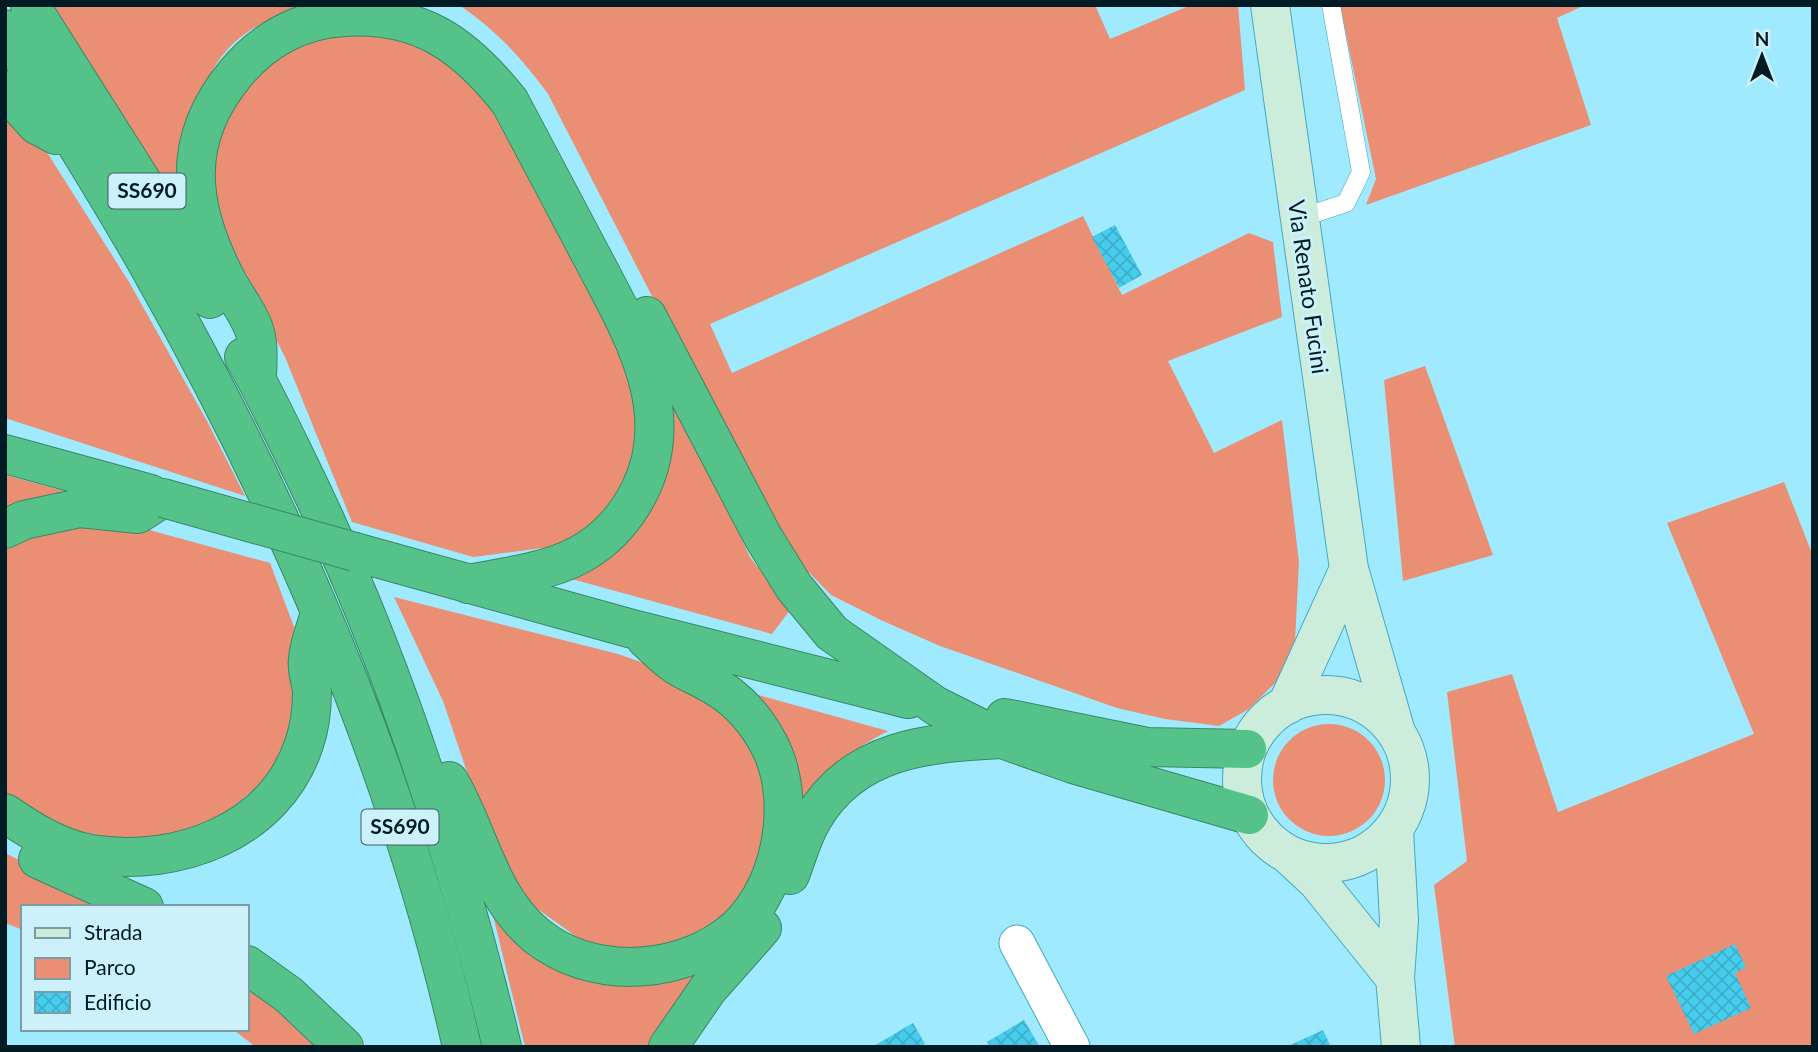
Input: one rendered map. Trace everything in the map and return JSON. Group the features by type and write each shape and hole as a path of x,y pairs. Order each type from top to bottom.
{"highway":[{"name":"SS690","path":"30,5 146,188 257,380 360,600 420,758 458,881 502,1047"},
{"path":"426,5 476,30 508,62 529,93 733,482 794,587 832,633 936,706 1002,739 1073,764 1249,815"},
{"path":"257,380 256,335 208,242 197,208 194,178 197,146 207,118 222,90 252,54 277,37 312,21 344,16 376,18 411,23 441,36 489,75 510,102 633,336 649,380 656,423 646,478 632,507 615,529 588,550 561,562 468,584"},
{"name":"SS690","path":"5,29 150,268 212,382 320,613 394,808 433,934 462,1047"},
{"path":"5,90 37,125 76,147"},
{"path":"5,454 636,630 936,706 1148,747 1247,749"},
{"path":"5,530 24,520 80,508 138,514 163,498"},
{"path":"5,813 59,845 89,854 125,858 191,849 244,824 270,800 291,771 304,745 311,715 307,660 320,613"},
{"path":"420,758 450,782 494,884 509,906 540,938 562,951 591,963 632,967 676,960 727,937 749,914 768,880 782,826 784,805 779,772 768,741 750,714 721,690 674,664 636,630"},
{"path":"668,1047 708,989 771,917 813,818 836,789 872,764 910,747 929,743 1002,739"},
{"path":"5,841 140,905"},
{"path":"248,966 289,995 344,1047"}],"street":[{"name":"Via Renato Fucini","path":"1270,5 1297,219 1349,569 1395,729"},
{"path":"1287,705 1349,569"},
{"path":"1290,856 1318,864 1347,862 1373,850 1394,830 1407,807 1411,780 1407,753 1395,729 1378,712 1345,697 1309,696 1287,705 1270,716 1247,749 1242,782 1249,815 1273,845 1290,856 1317,881 1395,978"},
{"path":"1394,830 1399,920 1395,978 1401,1047"},
{"path":"1017,943 1072,1047"}],"lane":[{"path":"1297,219 1346,203 1361,172 1331,5"}],"green space":[{"path":"51,5 297,5 297,9 242,36 224,53 202,94 181,178 157,175"},
{"path":"459,5 1095,5 1110,39 1191,5 1238,5 1245,90 710,324 732,373 1083,216 1122,295 1249,233 1273,242 1282,317 1168,361 1214,453 1282,420 1299,562 1295,642 1279,679 1249,709 1219,726 1165,719 1117,708 940,646 831,595 788,551 707,403 548,94 508,45"},
{"path":"1340,5 1585,5 1557,18 1591,125 1366,205 1376,179"},
{"path":"386,22 495,94 612,309 642,441 610,509 586,530 559,546 473,557 352,522 285,357 238,266 207,192 211,130 279,45"},
{"path":"5,112 43,146 129,282 207,421 245,496 5,418"},
{"path":"1425,366 1493,555 1403,581 1384,380"},
{"path":"673,403 702,456 750,557 790,610 772,634 557,575 570,569"},
{"path":"5,475 64,491 5,508"},
{"path":"1784,482 1813,556 1813,1047 1455,1047 1434,885 1467,861 1447,692 1512,674 1558,812 1754,734 1667,523"},
{"path":"102,517 270,563 302,648 305,688 277,770 227,812 171,837 121,840 65,828 5,793 5,538"},
{"path":"394,597 618,654 689,679 756,739 771,836 756,876 728,916 690,939 636,952 581,940 525,900 488,834 443,701"},
{"path":"755,694 888,731 841,761 802,800"},
{"path":"1329,724 1351,728 1369,740 1381,758 1385,780 1381,802 1369,820 1351,832 1329,836 1307,832 1289,820 1277,802 1273,780 1277,758 1289,740 1307,728"},
{"path":"5,853 108,905 21,905 21,929 5,923"},
{"path":"490,903 522,936 702,964 647,1047 525,1047"},
{"path":"248,977 333,1047 256,1047 235,1031 248,1031"}],"building":[{"path":"1115,225 1142,275 1119,288 1092,237"},
{"path":"1735,944 1746,967 1735,973 1751,1008 1694,1034 1666,976"},
{"path":"1024,1020 1040,1047 990,1047 987,1042"},
{"path":"913,1023 925,1044 920,1047 872,1047"},
{"path":"1323,1030 1331,1047 1286,1047"}]}
